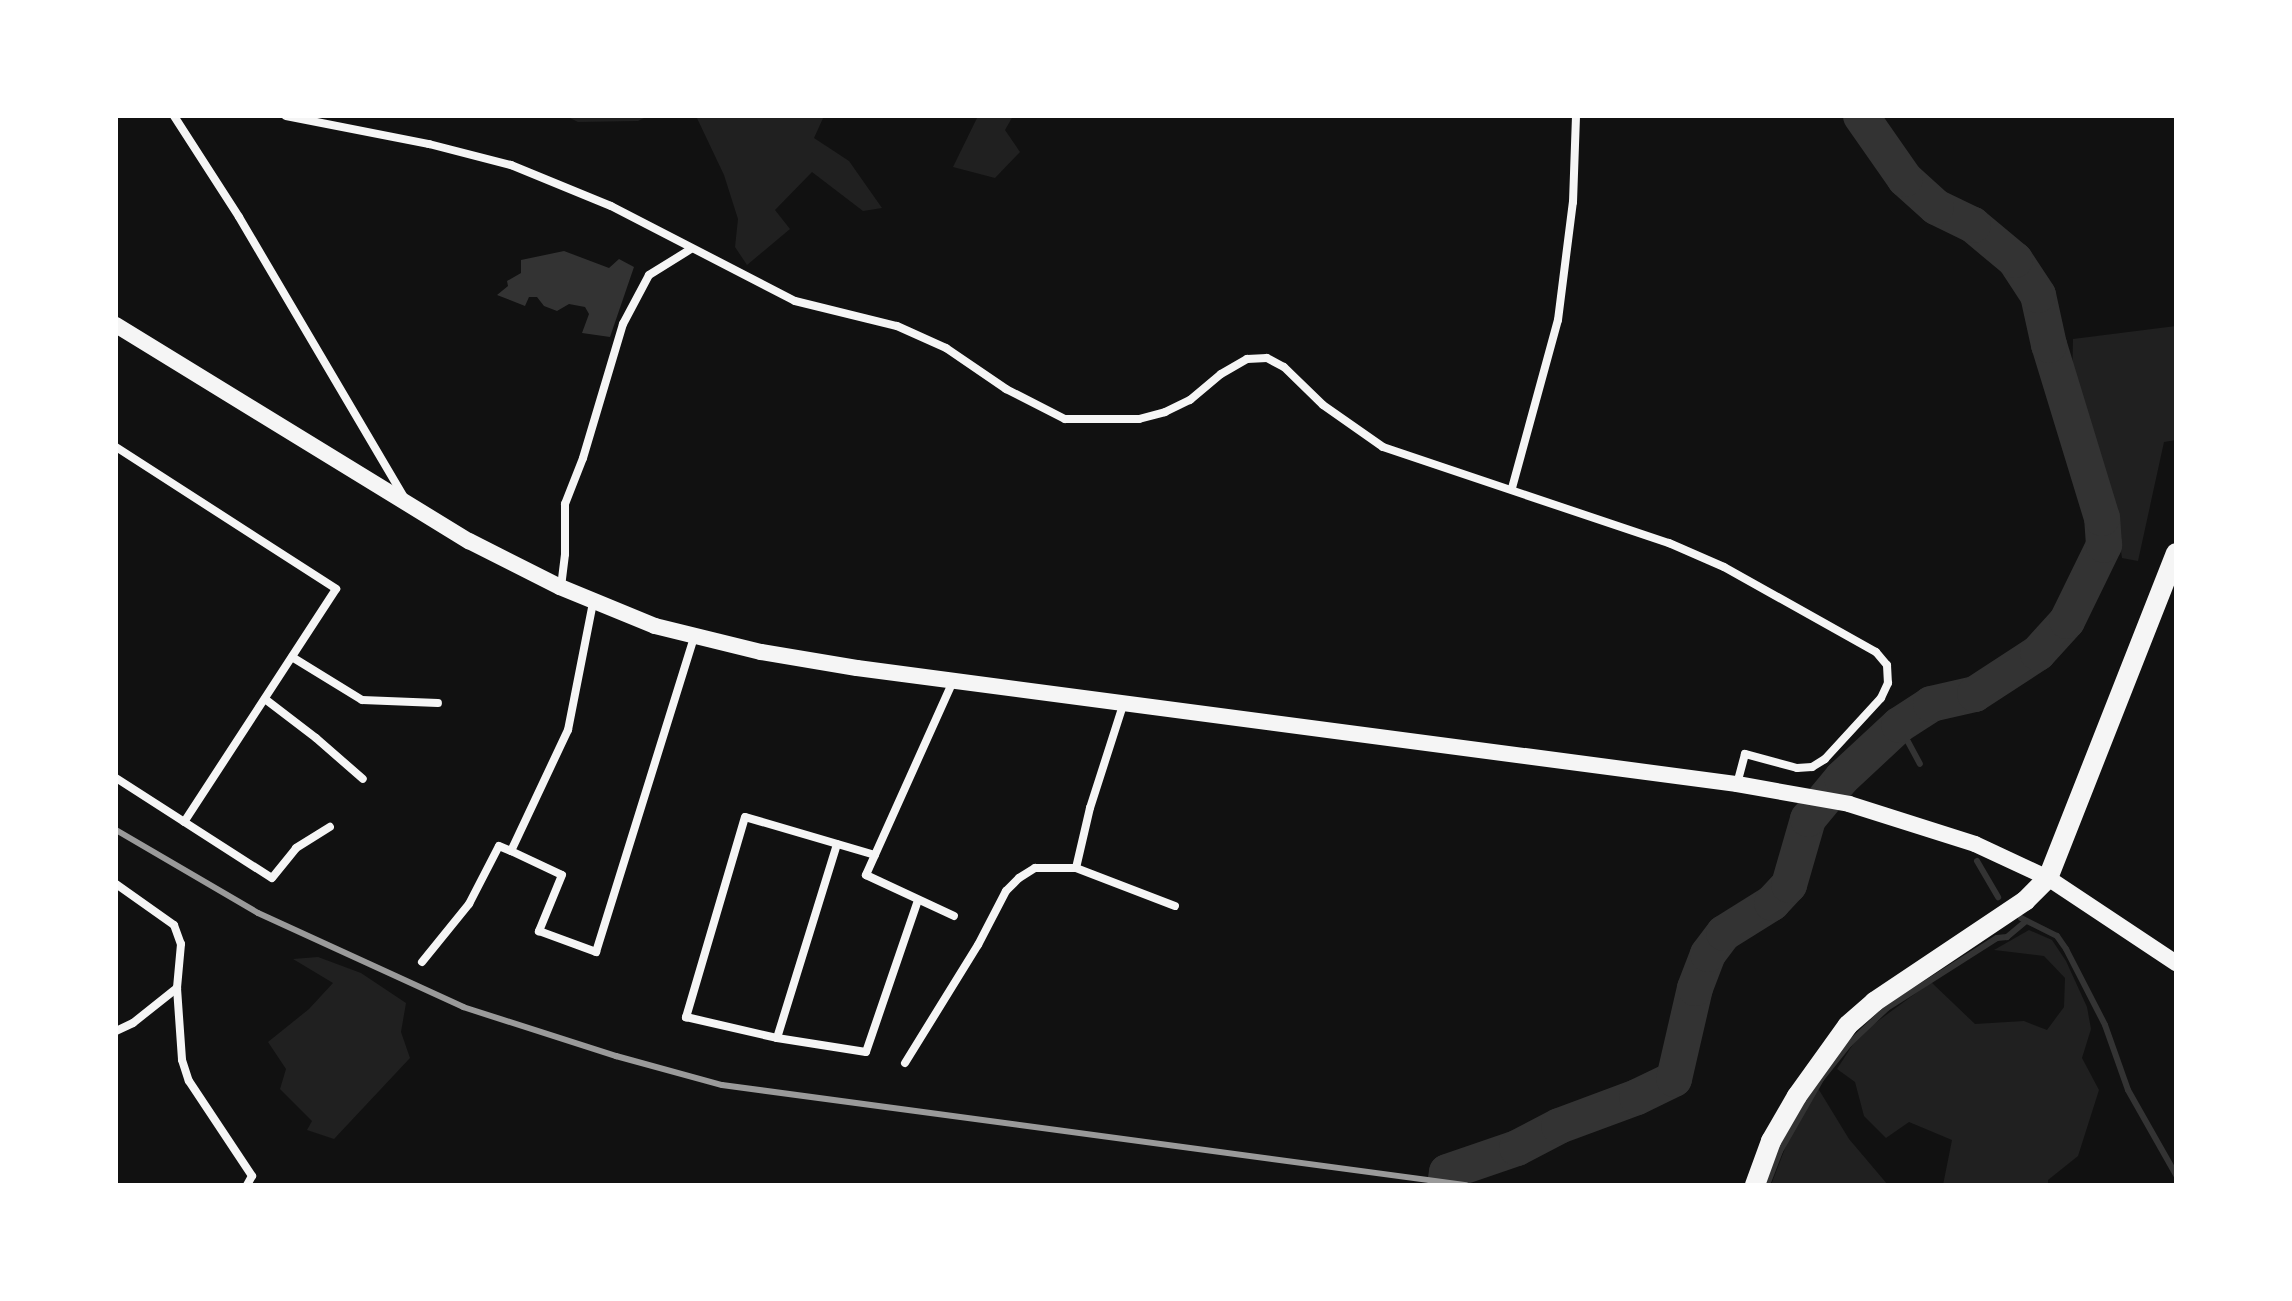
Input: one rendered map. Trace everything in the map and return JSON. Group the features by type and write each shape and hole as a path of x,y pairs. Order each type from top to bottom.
{"main road":[{"path":"116,325 469,541 593,602 694,638 857,668 954,678 1737,784 1849,804 1975,844 2048,878 2176,963"},
{"path":"1755,1185 1771,1141 1797,1096 1848,1025 1874,1002 2025,901 2048,878 2176,553"}],"street":[{"path":"174,116 255,243 409,505"},
{"path":"286,116 429,144 511,165 611,206 795,301 897,326 946,348 1006,389 1065,419 1139,419 1165,412 1190,400 1221,374 1247,359 1267,358 1284,367 1323,405 1383,447 1669,543 1724,567 1876,652 1887,665 1888,683 1881,698 1825,759 1812,767 1797,768 1745,754 1737,784"},
{"path":"1512,488 1558,320 1573,202 1576,116"},
{"path":"560,587 565,554 565,504 583,458 623,324 649,275 691,249"},
{"path":"116,447 336,589 184,822"},
{"path":"511,851 530,803 568,730 593,602"},
{"path":"422,962 469,904 499,846 562,875 539,931 596,952 694,638"},
{"path":"292,657 362,700 438,703"},
{"path":"954,678 866,875 954,916"},
{"path":"265,699 363,779"},
{"path":"1076,868 1090,808 1124,701"},
{"path":"116,778 272,878 296,848 330,827"},
{"path":"875,855 745,817 686,1017 777,1038 866,1052 918,900"},
{"path":"777,1038 837,844"},
{"path":"905,1063 978,945 1006,891 1035,868 1076,868 1175,906"},
{"path":"116,884 174,925 181,944 177,988 182,1060 189,1081 252,1176 247,1185"},
{"path":"116,1031 133,1023 177,988"}],"shaded area":[{"path":"566,116 648,116 638,121 578,122"},
{"path":"696,116 824,116 814,138 849,161 882,208 863,211 812,172 775,210 790,229 747,265 735,247 738,219 724,175"},
{"path":"974,116 1013,116 1005,130 1020,152 995,178 953,167 977,118"},
{"path":"564,251 609,268 619,259 634,267 610,337 582,333 589,314 585,307 569,304 557,311 544,306 537,297 529,297 525,306 497,295 508,286 507,281 521,273 521,260"},
{"path":"2176,326 2176,440 2164,442 2138,561 2122,558 2115,509 2072,386 2073,339"},
{"path":"2029,930 2052,940 2066,961 2087,1007 2091,1029 2082,1058 2099,1090 2078,1156 2048,1180 2048,1185 1943,1185 1952,1140 1909,1122 1886,1138 1864,1116 1855,1082 1837,1069 1859,1035 1931,982 1975,1024 2024,1021 2047,1030 2064,1007 2065,978 2044,956 1994,950"},
{"path":"318,957 361,973 406,1003 401,1032 410,1058 334,1139 307,1130 312,1121 280,1089 286,1069 268,1042 309,1009 333,983 293,959"},
{"path":"1816,1085 1849,1139 1888,1185 1771,1185 1794,1125"}],"waterway":[{"path":"1445,1185 1447,1172 1517,1148 1559,1126 1637,1097 1674,1079 1695,988 1708,954 1724,933 1772,903 1789,885 1808,819 1842,778 1899,725 1931,704 1975,694 2038,653 2067,621 2104,545 2102,518 2049,345 2038,295 2015,260 1973,225 1936,207 1905,179 1861,116"},
{"path":"1899,725 1920,764"},
{"path":"1977,861 1998,897"},
{"path":"2021,918 2057,936 2066,949 2105,1025 2128,1090 2176,1175"},
{"path":"1767,1185 1780,1151 1821,1079 1849,1044 1887,1008 1997,938 2007,937 2025,922"}],"railway":[{"path":"116,830 258,913 463,1007 616,1056 722,1085 1466,1185"}]}
